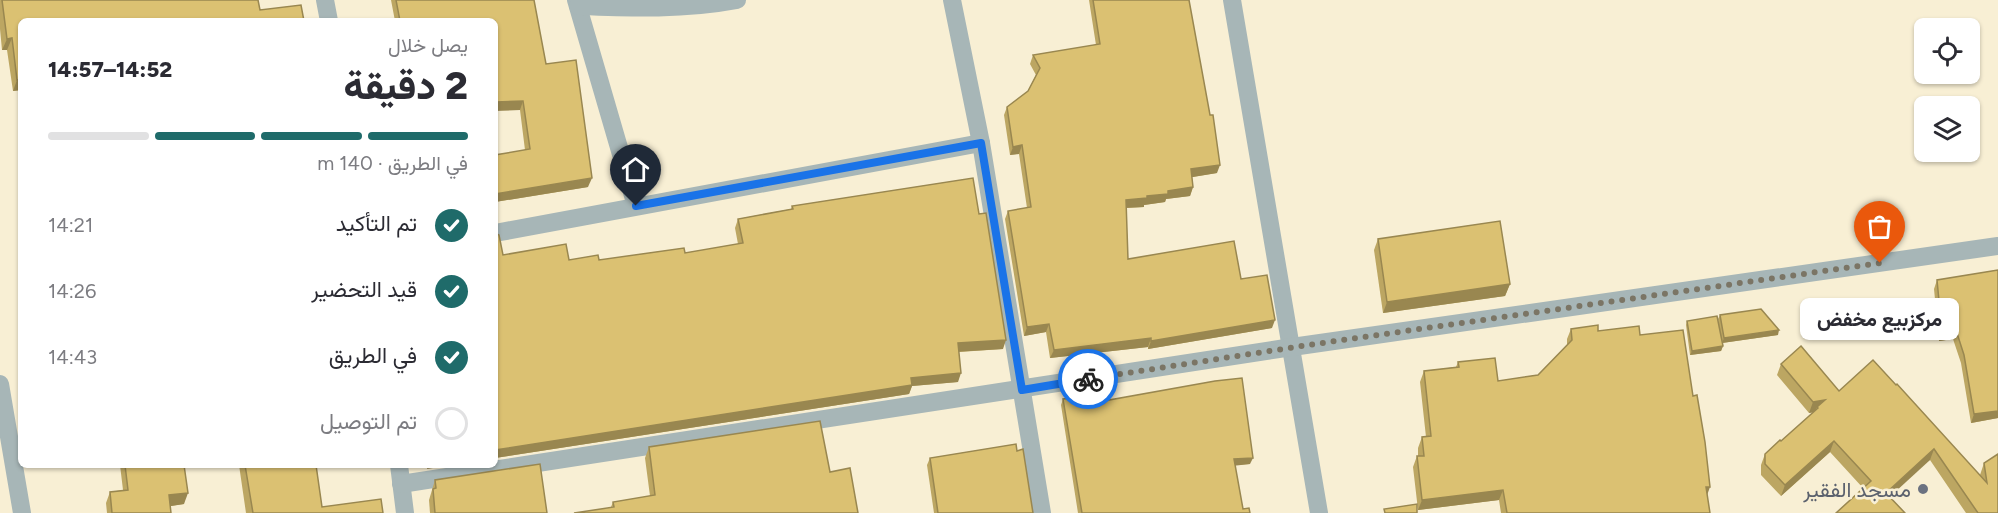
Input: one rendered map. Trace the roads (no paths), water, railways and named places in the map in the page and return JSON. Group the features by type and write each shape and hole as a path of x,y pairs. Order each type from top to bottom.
{"street":[{"path":"325,0 328,18"},
{"path":"636,206 577,3 658,9 737,0"},
{"path":"952,0 981,143 1042,513"},
{"path":"1232,0 1319,513"},
{"path":"498,232 981,143"},
{"path":"401,484 1292,347 1998,246"},
{"path":"0,384 22,513"},
{"path":"399,468 405,513"}],"place":[{"name":"مركزبيع مخفض","path":"1880,263"},
{"name":"مسجد الفقير","path":"1923,489"}]}
